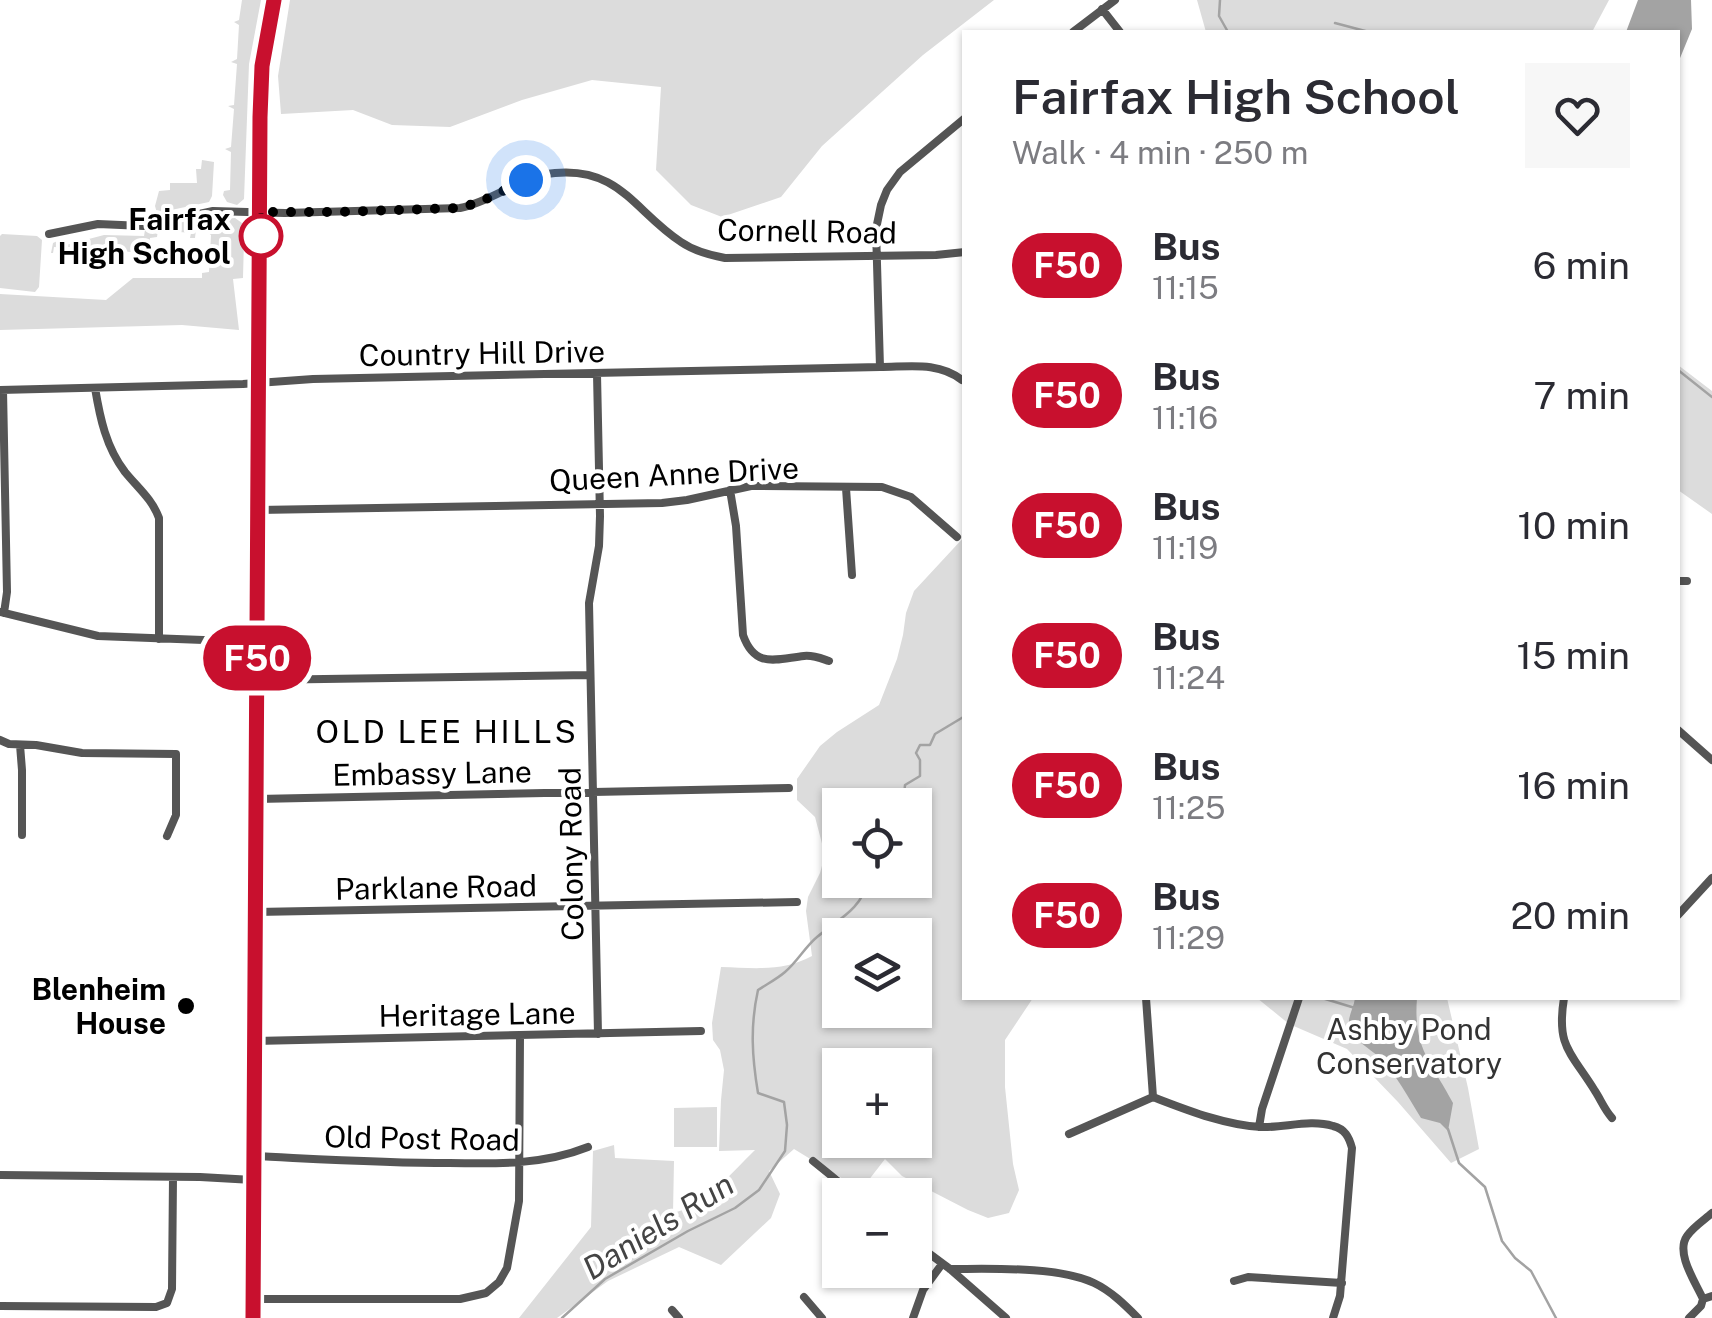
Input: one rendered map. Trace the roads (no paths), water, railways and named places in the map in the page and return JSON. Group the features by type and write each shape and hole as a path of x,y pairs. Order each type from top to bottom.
{"main road":[{"path":"253,1318 262,66 274,0"}],"street":[{"path":"1075,30 1115,0"},
{"path":"1102,9 1118,30"},
{"path":"880,367 878,214 892,182 908,164 962,120"},
{"name":"Cornell Road","path":"49,234 98,224 144,226 213,211 460,208 534,176 570,172 619,188 678,240 710,255 740,259 962,252"},
{"name":"Country Hill Drive","path":"1,390 880,367 934,367 962,380"},
{"name":"Colony Road","path":"597,374 599,546 589,604 598,1034"},
{"path":"96,388 100,420 110,446 126,473 151,500 158,518 159,639"},
{"path":"1,390 7,592 2,613 98,636 257,642"},
{"name":"Queen Anne Drive","path":"258,510 674,502 760,486 882,488 918,502 956,536"},
{"path":"846,488 852,575"},
{"path":"730,490 743,635 748,646 770,661 805,656 828,661"},
{"path":"256,680 590,675"},
{"path":"1680,732 1712,760"},
{"path":"0,740 82,752 176,754"},
{"path":"166,836 176,815 176,754 186,743"},
{"path":"20,745 22,835"},
{"name":"Embassy Lane","path":"257,799 789,788"},
{"path":"1680,914 1712,878"},
{"name":"Parklane Road","path":"256,912 796,902"},
{"path":"1146,1000 1153,1097"},
{"path":"1260,1127 1262,1109 1297,1000"},
{"path":"1564,1000 1560,1019 1563,1041 1612,1118"},
{"name":"Heritage Lane","path":"255,1040 701,1031"},
{"path":"252,1299 460,1299 486,1294 500,1282 507,1268 518,1215 520,1036"},
{"path":"1069,1134 1153,1097 1260,1127 1327,1124 1340,1129 1347,1134 1352,1148 1342,1283 1332,1318"},
{"name":"Old Post Road","path":"254,1156 385,1163 519,1163 588,1147"},
{"path":"813,1160 835,1178"},
{"path":"0,1175 253,1180"},
{"path":"0,1306 156,1307 167,1303 172,1290 173,1177"},
{"path":"1689,1318 1708,1298 1687,1263 1683,1246 1686,1237 1712,1213"},
{"path":"932,1256 1006,1318"},
{"path":"913,1318 923,1290 946,1266"},
{"path":"946,1266 1078,1277 1104,1289 1138,1318"},
{"path":"1234,1281 1248,1277 1342,1283"},
{"path":"804,1296 822,1318"},
{"path":"167,1303 176,1311"},
{"path":"672,1310 679,1318"}],"waterway":[{"name":"Daniels Run","path":"1220,0 1219,16 1227,30"},
{"path":"1335,23 1361,30"},
{"path":"1680,372 1712,397"},
{"name":"Daniels Run","path":"905,788 920,776 916,753 920,745 930,745 935,734 962,718"},
{"name":"Daniels Run","path":"562,1318 605,1279 735,1208 759,1190 785,1151 787,1125 784,1102 758,1093 753,1042 758,990 785,972 861,898"},
{"path":"1329,1000 1355,1008"},
{"path":"1448,1129 1459,1163 1485,1187 1502,1241 1531,1271 1556,1318"}],"place":[{"name":"Fairfax High School","path":"261,236"},
{"name":"Blenheim House","path":"186,1006"}],"district":[{"name":"OLD LEE HILLS","path":"447,731"}],"park label":[{"name":"Ashby Pond Conservatory","path":"1409,1046"}]}
